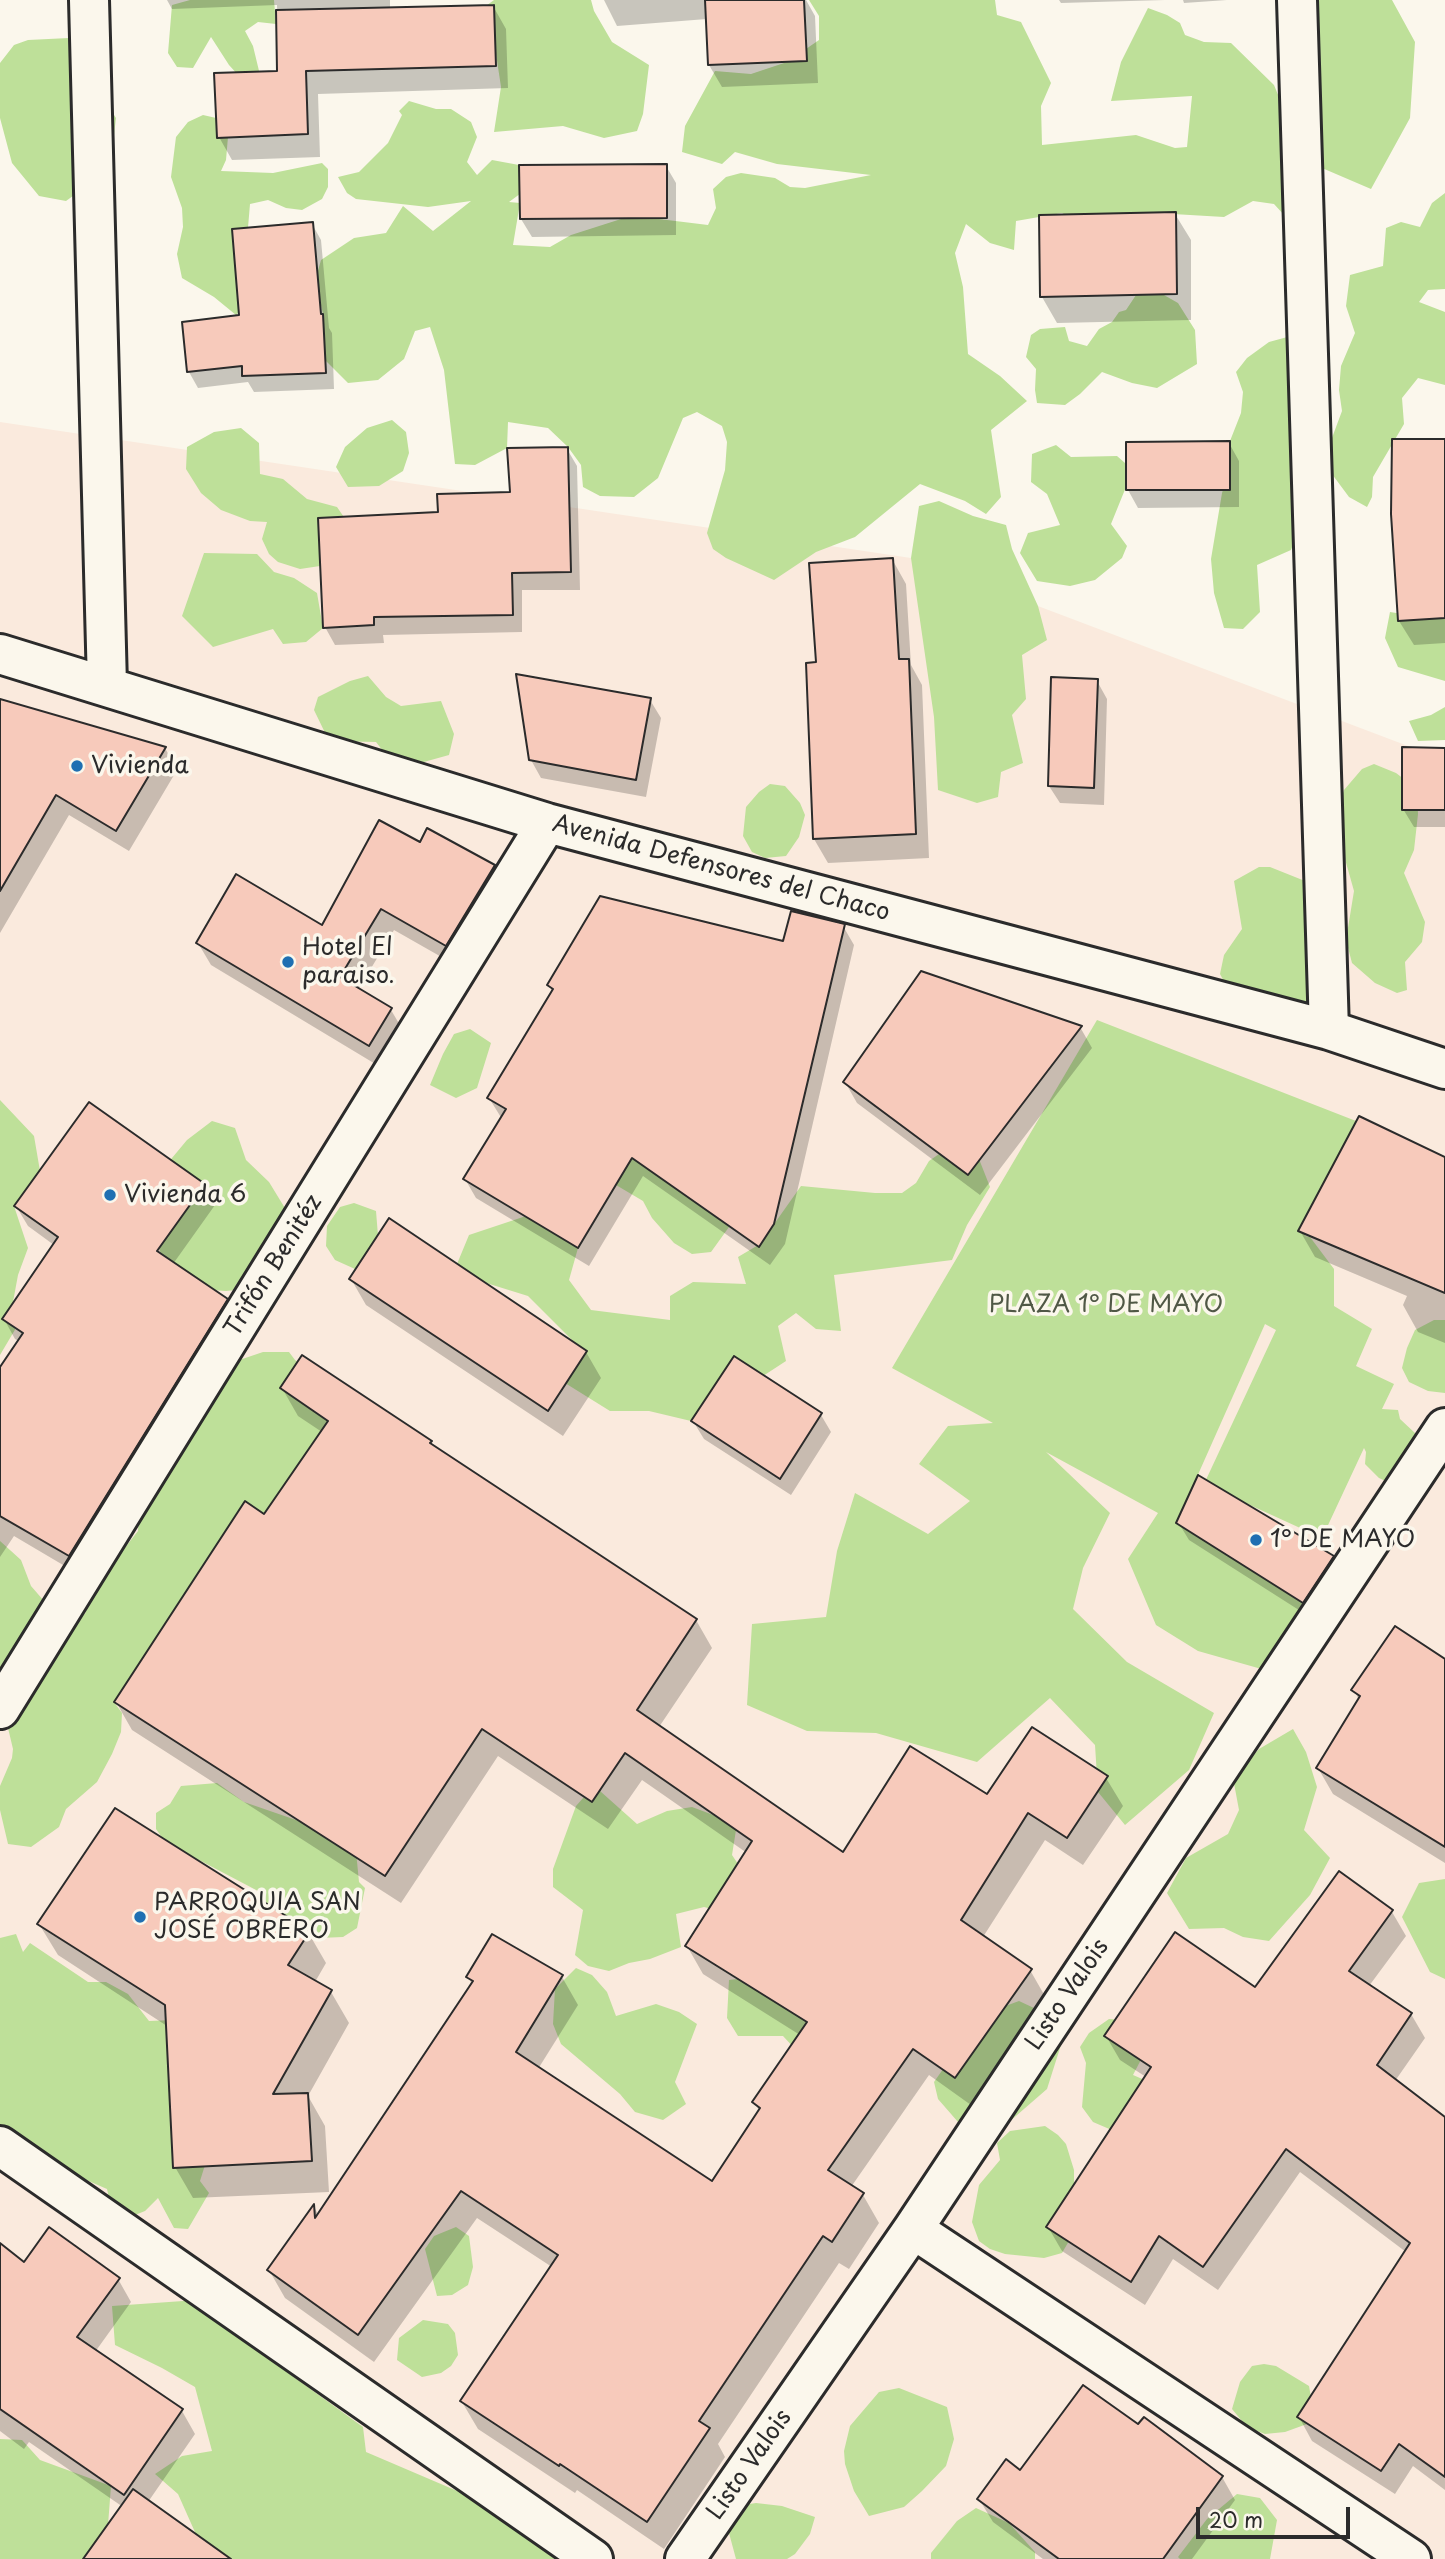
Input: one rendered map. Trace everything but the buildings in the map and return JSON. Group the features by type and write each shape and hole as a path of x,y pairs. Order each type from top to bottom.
{"street":[{"path":"89,0 107,685"},
{"path":"1297,0 1329,1030"},
{"name":"Avenida Defensores del Chaco","path":"0,654 547,823 1329,1030 1445,1069"},
{"name":"Trifón Benitéz","path":"0,1709 547,823"},
{"name":"Listo Valois","path":"685,2559 913,2228 1445,1428"},
{"path":"0,2146 593,2559"},
{"path":"913,2228 1411,2559"}],"shaded area":[{"path":"0,422 911,558 1445,760 1445,2559 0,2559"}],"green space":[{"path":"190,0 274,0 276,24 258,22 245,31 253,46 260,75 239,76 211,37 193,68 177,67 168,53 172,5"},
{"path":"494,0 591,0 594,11 612,42 649,65 643,114 637,131 604,138 563,126 494,132 501,87 496,54 479,11"},
{"path":"809,0 995,0 997,15 1021,22 1051,83 1041,106 1042,145 1136,135 1175,148 1187,147 1192,96 1111,101 1121,62 1148,8 1180,23 1185,35 1204,42 1231,43 1274,85 1283,107 1295,227 1274,204 1253,201 1224,217 1156,213 1082,224 1062,213 1016,221 1014,250 990,243 966,224 955,253 963,287 968,354 1000,376 1027,401 991,430 1001,497 986,514 965,501 920,484 855,537 816,552 774,580 726,558 713,549 707,533 725,470 727,442 722,426 697,412 683,418 658,478 634,497 600,496 583,487 581,465 568,447 548,428 508,422 507,448 475,465 455,464 444,370 430,327 415,331 404,359 378,380 348,383 323,358 320,341 323,314 320,301 309,284 317,274 321,260 354,238 386,233 403,206 433,231 471,201 428,207 356,199 347,193 338,177 359,172 388,143 402,115 399,111 409,101 436,109 451,109 471,122 477,137 467,162 477,175 492,160 519,165 528,188 509,202 520,203 513,245 550,247 571,235 621,219 651,218 708,225 716,208 713,189 726,177 741,173 775,178 790,187 805,188 871,175 777,164 735,152 722,164 682,152 685,126 715,71 751,74 787,62 819,40 819,16"},
{"path":"1301,0 1392,0 1415,42 1410,118 1371,189 1322,168 1302,139"},
{"path":"69,38 91,80 116,118 110,169 66,201 39,196 12,163 0,118 0,63 14,45 28,40"},
{"path":"203,115 225,120 228,137 226,160 221,171 273,173 322,163 328,169 328,187 322,199 302,210 286,208 268,200 250,204 241,310 236,315 214,297 182,278 177,254 183,227 182,208 171,177 176,137 188,122"},
{"path":"1445,193 1445,289 1428,290 1419,302 1445,312 1445,385 1418,378 1402,398 1404,424 1373,477 1372,497 1367,507 1349,497 1323,462 1342,411 1339,390 1341,366 1355,333 1346,306 1350,275 1383,266 1386,228 1401,222 1420,227 1432,203"},
{"path":"1136,295 1164,295 1178,303 1195,330 1197,364 1157,388 1132,383 1102,372 1065,405 1037,403 1036,369 1026,357 1031,335 1040,329 1065,327 1069,341 1087,346 1099,329 1112,322 1119,312 1126,310"},
{"path":"1291,336 1301,410 1291,456 1312,478 1303,520 1291,550 1257,565 1260,612 1243,629 1224,628 1214,593 1211,559 1222,493 1230,468 1230,441 1241,413 1243,392 1236,372 1247,358 1269,342"},
{"path":"392,420 406,432 409,453 403,471 379,486 348,487 336,467 345,447 367,428"},
{"path":"241,428 259,443 260,474 283,479 307,499 337,507 350,526 320,566 300,569 278,562 269,554 262,539 267,522 250,521 221,510 201,493 186,469 187,447 214,432"},
{"path":"1056,445 1071,457 1117,456 1125,463 1126,487 1111,524 1127,546 1122,558 1095,580 1070,586 1037,581 1020,553 1028,533 1060,525 1047,494 1031,482 1032,454"},
{"path":"939,501 973,516 1006,525 1012,549 1038,606 1047,640 1022,655 1026,699 1012,715 1023,763 1001,772 998,797 977,803 938,790 934,717 911,558 919,506"},
{"path":"204,553 257,554 274,572 294,578 317,593 323,628 306,642 283,644 273,629 213,647 182,616"},
{"path":"1390,612 1434,619 1445,616 1445,681 1398,667 1385,638"},
{"path":"368,676 386,697 401,706 441,701 454,734 449,755 413,765 387,756 376,742 329,741 314,710 318,697 350,681"},
{"path":"1445,707 1445,740 1418,741 1409,721 1431,715"},
{"path":"1374,764 1396,773 1417,789 1418,814 1414,850 1404,873 1425,922 1422,942 1405,962 1407,990 1397,993 1375,983 1352,963 1346,940 1354,891 1334,820 1344,790 1362,769"},
{"path":"770,784 785,786 800,803 805,815 799,837 786,856 765,858 752,852 743,836 746,807"},
{"path":"1259,867 1270,867 1315,885 1313,1011 1229,991 1220,974 1224,955 1242,929 1234,881"},
{"name":"PLAZA 1° DE MAYO","path":"1097,1020 1356,1121 1305,1236 1310,1237 1334,1269 1334,1306 1372,1329 1356,1366 1394,1384 1382,1409 1398,1410 1400,1419 1416,1434 1423,1450 1392,1484 1379,1478 1365,1464 1364,1448 1322,1538 1204,1484 1276,1330 1265,1324 1184,1506 1230,1519 1337,1557 1272,1672 1198,1651 1156,1625 1128,1559 1158,1513 1046,1452 1110,1513 1083,1568 1073,1609 1127,1662 1214,1713 1189,1770 1125,1825 1098,1792 1095,1745 1050,1698 977,1762 876,1733 807,1731 747,1705 752,1624 826,1617 837,1551 855,1493 928,1534 970,1501 919,1464 948,1426 993,1423 892,1368"},
{"path":"470,1029 491,1043 477,1088 456,1098 430,1085 454,1034"},
{"path":"593,1086 698,1190 729,1227 711,1252 692,1254 674,1243 652,1218 643,1201 616,1185 577,1146"},
{"path":"0,1100 34,1136 40,1171 14,1206 28,1248 18,1275 13,1302 16,1328 0,1355"},
{"path":"212,1121 235,1128 246,1160 269,1182 291,1218 275,1286 226,1291 183,1288 163,1264 150,1207 167,1164 187,1140"},
{"path":"939,1154 979,1159 990,1187 967,1225 952,1260 834,1275 841,1331 816,1329 796,1313 778,1326 786,1361 763,1376 727,1367 691,1421 649,1411 610,1411 565,1383 575,1343 528,1296 483,1282 457,1264 469,1235 526,1216 578,1248 569,1280 591,1310 670,1320 670,1296 693,1282 746,1284 738,1257 760,1244 801,1186 902,1193 916,1183 929,1161"},
{"path":"354,1203 376,1211 379,1248 374,1258 355,1269 335,1260 326,1246 327,1226 340,1207"},
{"path":"1434,1320 1445,1320 1445,1393 1428,1391 1409,1382 1402,1368 1415,1330"},
{"path":"263,1352 289,1352 295,1360 332,1386 342,1415 304,1472 251,1527 114,1702 122,1713 121,1732 97,1782 66,1809 59,1827 31,1847 8,1844 0,1810 0,1786 13,1749 8,1728 10,1713 0,1703 0,1541 21,1560 31,1586 57,1616 85,1614 95,1586 138,1531 139,1511 158,1432 143,1430 179,1372 192,1376"},
{"path":"1293,1729 1306,1752 1317,1787 1304,1830 1330,1858 1310,1895 1269,1941 1243,1937 1224,1928 1189,1929 1167,1893 1186,1858 1228,1834 1239,1810 1233,1778 1259,1749"},
{"path":"217,1783 244,1802 299,1821 356,1851 359,1882 365,1888 357,1928 343,1937 319,1938 267,1903 258,1891 199,1860 175,1856 156,1829 156,1813 170,1804 181,1786"},
{"path":"600,1791 637,1824 667,1811 692,1807 716,1816 736,1830 732,1855 744,1873 723,1912 704,1907 676,1914 681,1947 609,1971 588,1966 575,1955 583,1910 553,1887 553,1869 576,1806 584,1797"},
{"path":"1445,1879 1445,1979 1430,1972 1402,1917 1419,1883"},
{"path":"16,1934 23,1952 30,1943 88,1982 106,1982 128,1994 149,2021 174,2020 210,2149 200,2181 209,2193 188,2229 174,2228 158,2198 145,2211 125,2219 110,2202 107,2189 84,2179 71,2183 0,2165 0,1938"},
{"path":"576,1968 592,1975 607,1992 616,2016 656,2004 679,2012 697,2024 675,2082 686,2104 663,2120 635,2112 620,2094 561,2044 553,2024 555,1989"},
{"path":"763,1976 820,1997 796,2050 783,2036 738,2036 727,2018 729,1980"},
{"path":"1019,2001 1034,2008 1061,2007 1067,2026 1047,2089 1009,2122 990,2131 965,2130 938,2099 934,2082 955,2052 1000,2008"},
{"path":"1109,2019 1138,2021 1147,2048 1133,2075 1161,2087 1114,2131 1093,2122 1082,2107 1086,2063 1080,2047 1089,2033"},
{"path":"1045,2126 1066,2144 1074,2170 1078,2200 1073,2234 1062,2253 1044,2258 1005,2254 990,2249 979,2241 972,2222 979,2185 1000,2160 997,2143 1010,2131"},
{"path":"456,2227 469,2236 473,2267 468,2285 452,2295 437,2296 425,2249 434,2236"},
{"path":"240,2297 251,2346 363,2427 366,2452 462,2493 566,2518 589,2559 207,2559 178,2494 155,2474 182,2456 212,2451 195,2387 115,2345 112,2306"},
{"path":"423,2320 448,2324 455,2333 458,2355 451,2366 441,2373 422,2377 397,2360 399,2338"},
{"path":"1252,2366 1276,2366 1309,2386 1312,2403 1307,2424 1285,2432 1265,2434 1247,2427 1232,2409 1240,2382"},
{"path":"899,2388 947,2407 954,2439 946,2466 922,2491 904,2507 869,2516 854,2491 845,2464 844,2451 850,2426 879,2392"},
{"path":"0,2439 22,2440 40,2460 111,2486 108,2525 91,2548 93,2559 0,2559"},
{"path":"1237,2494 1260,2498 1277,2520 1270,2559 1180,2559 1178,2557 1207,2519"},
{"path":"756,2503 782,2506 815,2517 810,2534 795,2554 787,2559 736,2559 729,2533 743,2505"},
{"path":"976,2508 1009,2523 1035,2552 1035,2559 931,2559 931,2553 957,2521"}],"place":[{"name":"Vivienda","path":"77,766"},
{"name":"Hotel El paraiso.","path":"288,962"},
{"name":"Vivienda 6","path":"110,1195"},
{"name":"1° DE MAYO","path":"1256,1540"},
{"name":"PARROQUIA SAN JOSÉ OBRERO","path":"140,1917"}]}
